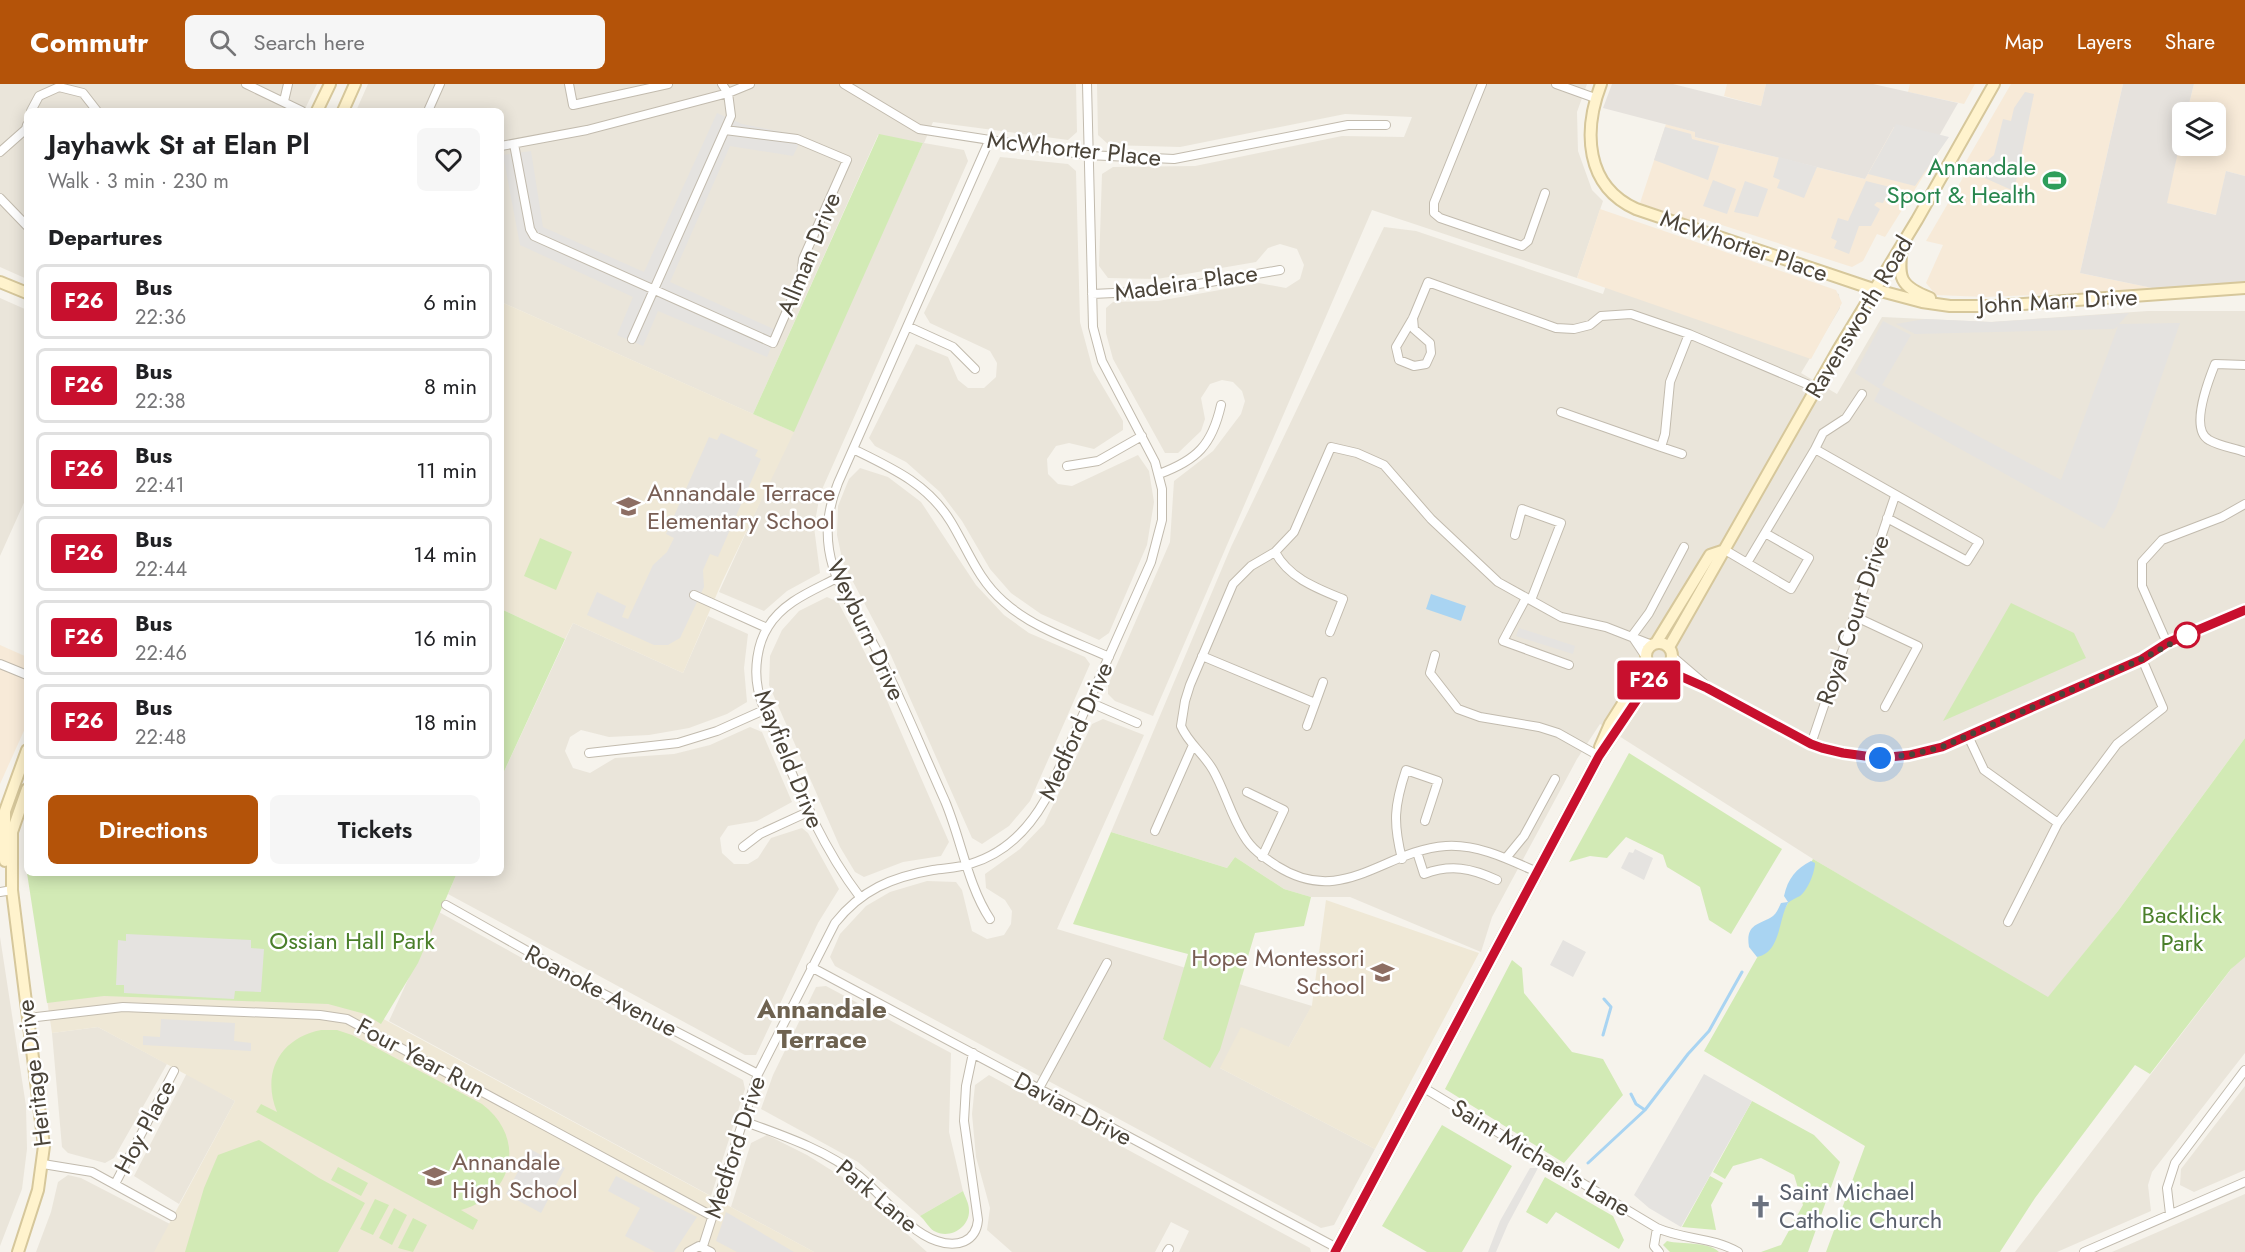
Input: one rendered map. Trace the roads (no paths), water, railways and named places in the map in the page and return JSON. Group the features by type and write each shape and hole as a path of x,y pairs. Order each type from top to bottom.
{"main road":[{"path":"319,108 330,84"},
{"path":"344,108 355,84"},
{"path":"1596,98 1601,84"},
{"name":"Ravensworth Road","path":"1336,1250 1599,756 1610,724 1654,665 1671,652 1816,388 1994,84"},
{"name":"McWhorter Place","path":"1596,98 1590,122 1592,159 1603,183 1617,198 1636,210 1873,289"},
{"path":"1903,242 1900,271 1906,286 1950,306"},
{"path":"0,282 24,292"},
{"name":"John Marr Drive","path":"1873,289 1922,302 1950,306 1995,306 2245,288"},
{"name":"Ravensworth Road","path":"1654,665 1654,644 1710,555 1725,550"},
{"path":"1654,644 1671,652"},
{"name":"Heritage Drive","path":"12,890 6,875 3,823 8,796 24,757"},
{"name":"Heritage Drive","path":"18,1252 38,1190 43,1164 44,1130 12,890 12,832 24,798"}],"street":[{"path":"246,84 297,108"},
{"path":"284,101 288,84"},
{"path":"429,108 440,84"},
{"path":"569,84 573,105 668,84"},
{"path":"632,339 725,130 732,110 728,93 722,84"},
{"path":"504,146 587,130 728,93 750,84"},
{"name":"McWhorter Place","path":"844,84 919,129 1087,155 1174,159 1348,125 1386,125"},
{"name":"Medford Drive","path":"703,1246 758,1074 835,923 860,897 899,877 968,865 1001,850 1026,829 1037,815 1089,702 1151,562 1160,536 1163,504 1159,474 1142,436 1102,361 1093,327 1087,84"},
{"path":"1482,84 1434,203 1434,213 1440,218 1522,246 1528,242 1545,193"},
{"path":"1556,84 1596,98"},
{"path":"33,108 39,96 59,87 82,93 94,108"},
{"name":"Allman Drive","path":"514,144 530,229 534,236 773,343 801,278 803,259 847,159 797,139 725,130"},
{"path":"0,152 24,131"},
{"name":"Weyburn Drive","path":"989,141 832,498 828,516 828,546 837,578 876,650 945,802 968,865 974,891 990,919"},
{"path":"0,198 24,223"},
{"name":"Madeira Place","path":"1092,294 1158,291 1280,270"},
{"path":"1413,318 1414,329 1430,344 1431,353 1426,364 1414,366 1399,360 1396,347 1413,318 1428,282 1556,328 1574,329 1590,325 1601,316 1631,314 1689,334 1816,388"},
{"path":"909,327 953,347 975,369"},
{"path":"1661,447 1665,434 1670,382 1689,334"},
{"path":"2245,365 2215,364 2202,398 2202,432 2207,439 2245,452"},
{"path":"1747,563 1815,450 1822,433 1846,418 1862,394"},
{"path":"1159,474 1181,466 1201,450 1213,432 1221,405"},
{"path":"1561,412 1682,454"},
{"path":"1066,466 1098,461 1142,436"},
{"path":"1537,872 1506,858 1462,846 1437,847 1417,852 1354,878 1316,881 1290,874 1262,857 1244,836 1213,769 1181,726 1185,701 1233,584 1251,566 1275,552 1294,532 1331,447 1357,453 1384,465 1459,547 1498,582 1561,617 1606,627 1654,644"},
{"path":"853,449 907,476 935,500 952,523 985,582 1003,602 1032,622 1109,657"},
{"path":"1815,450 1979,542 1967,561 1887,518"},
{"name":"Royal Court Drive","path":"1811,744 1894,496"},
{"path":"2167,643 2142,586 2142,561 2162,540 2222,517 2245,504"},
{"path":"1515,535 1522,509 1561,523 1528,599 1503,641 1569,665"},
{"path":"1725,550 1791,589 1809,558 1765,533"},
{"path":"1632,636 1649,613 1684,547"},
{"path":"1275,552 1283,566 1309,585 1343,599 1330,632"},
{"name":"Mayfield Drive","path":"837,578 794,601 767,628 757,660 756,673 764,710 810,811 833,860 860,897"},
{"path":"694,595 767,628"},
{"path":"1632,636 1654,665 1707,688 1811,744 1843,753 1880,758 1930,751 1968,736 2142,659 2167,643 2245,610"},
{"path":"1854,616 1918,646 1885,707"},
{"path":"1671,652 1707,688"},
{"path":"1435,655 1430,673 1458,709 1480,717 1539,727 1558,733 1599,756"},
{"path":"1202,656 1315,703"},
{"path":"2008,922 2058,823 2117,744 2163,708 2142,659"},
{"path":"0,664 24,674"},
{"path":"1307,726 1323,682"},
{"path":"1089,702 1137,723"},
{"path":"589,753 678,743 717,731 764,710"},
{"path":"1968,736 1984,770 2058,823"},
{"path":"1155,831 1193,745"},
{"path":"1401,859 1394,822 1396,798 1406,771 1438,781 1425,821"},
{"path":"1506,858 1524,836 1555,779"},
{"path":"1247,792 1284,810 1262,857"},
{"path":"743,847 760,834 810,811"},
{"path":"1417,852 1424,874 1456,867 1476,870 1497,880"},
{"path":"0,892 12,890"},
{"name":"Roanoke Avenue","path":"446,905 598,991 758,1074"},
{"path":"1038,1090 1107,963"},
{"name":"Davian Drive","path":"811,967 1336,1250"},
{"name":"Four Year Run","path":"28,1018 123,1007 320,1015 347,1019 712,1216"},
{"name":"Park Lane","path":"743,1121 820,1151 857,1175 925,1235 947,1244 962,1243 975,1233 978,1220 964,1121 966,1086 972,1053"},
{"path":"2170,1214 2167,1188 2175,1163 2245,1070"},
{"name":"Hoy Place","path":"115,1184 174,1071"},
{"name":"Saint Michael's Lane","path":"1424,1088 1657,1228 1679,1236 1722,1244 1738,1252"},
{"path":"43,1164 79,1168 115,1184 172,1216"},
{"path":"2084,1252 2245,1182"},
{"name":"Saint Michael's Lane","path":"1657,1228 1654,1246 1659,1252"},
{"name":"Medford Drive","path":"688,1252 693,1247 703,1246 711,1252"}],"water":[{"path":"1431,594 1466,606 1461,621 1426,609"},
{"path":"1811,861 1815,863 1815,867 1808,885 1800,896 1788,903 1771,949 1757,957 1749,947 1748,939 1751,929 1773,916 1781,903 1788,902 1784,896 1790,879 1801,867"}],"waterway":[{"path":"1588,1163 1645,1110 1688,1054 1709,1031 1742,972"},
{"path":"1603,1035 1611,1007 1604,999"},
{"path":"1631,1094 1636,1104 1645,1110"}],"place":[{"name":"Annandale Sport & Health","path":"2054,181"},
{"name":"Annandale Terrace Elementary School","path":"629,507"},
{"name":"Hope Montessori School","path":"1383,972"},
{"name":"Annandale High School","path":"434,1176"},
{"name":"Saint Michael Catholic Church","path":"1761,1206"}],"district":[{"name":"Annandale Terrace","path":"822,1024"}],"park label":[{"name":"Backlick Park","path":"2182,929"},
{"name":"Ossian Hall Park","path":"352,941"}]}
